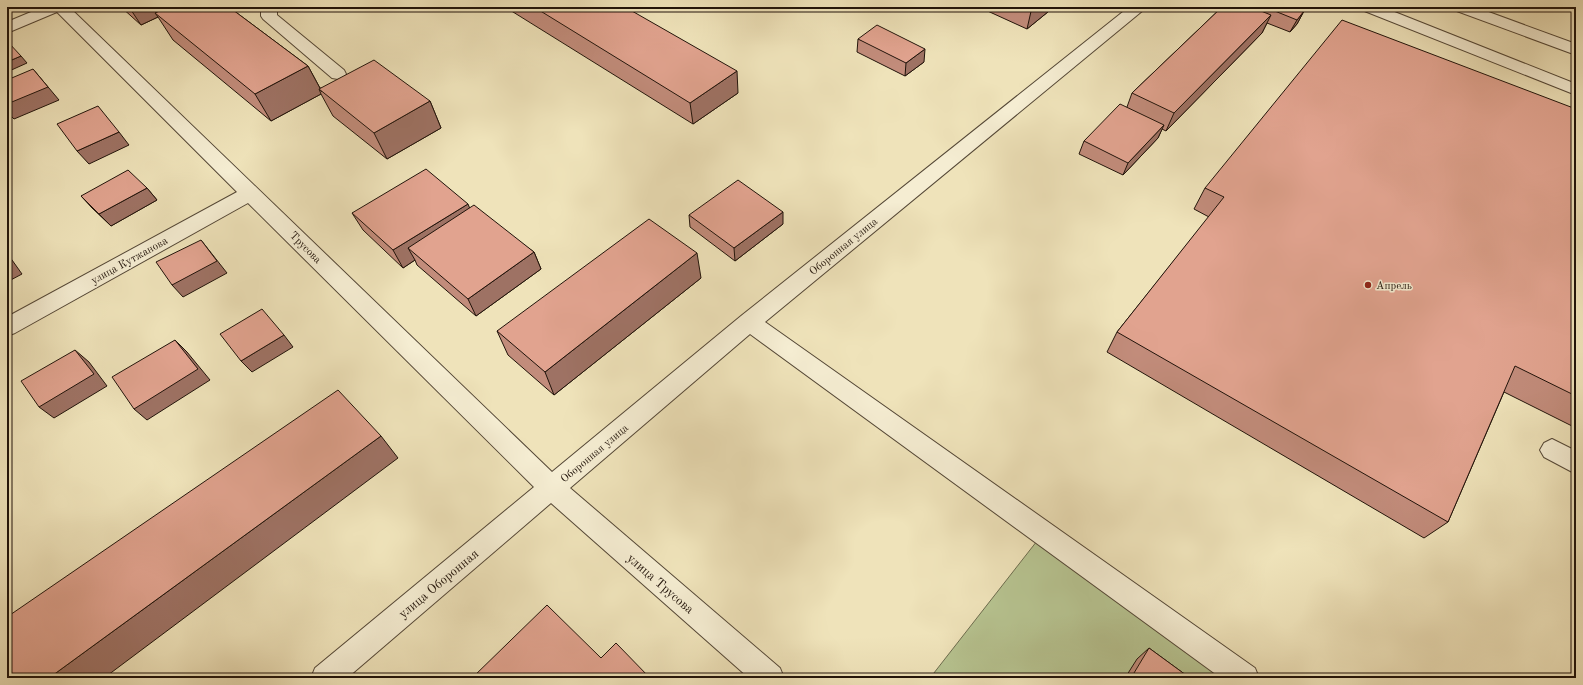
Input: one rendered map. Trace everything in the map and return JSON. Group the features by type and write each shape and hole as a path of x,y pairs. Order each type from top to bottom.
{"street":[{"path":"7,28 56,7"},
{"name":"Трусова","path":"60,7 251,192 552,488"},
{"path":"269,7 269,16 338,74"},
{"name":"Оборонная улица","path":"552,488 749,322 1139,7"},
{"path":"1368,7 1576,90"},
{"path":"1460,7 1576,50"},
{"name":"улица Кутжанова","path":"7,327 251,192"},
{"path":"749,322 1245,678"},
{"path":"1552,450 1576,463"},
{"name":"улица Оборонная","path":"325,678 552,488"},
{"name":"улица Трусова","path":"552,488 770,678"}],"green space":[{"path":"1037,541 1223,678 930,678"}],"building":[{"path":"169,7 229,7 308,66 255,94 155,13"},
{"path":"534,7 625,7 737,71 690,103"},
{"path":"1222,7 1251,7 1271,15 1174,113 1132,93"},
{"path":"1265,7 1292,7 1304,11 1297,20"},
{"name":"Апрель","path":"1342,20 1576,109 1576,396 1515,366 1448,522 1117,332 1224,197 1205,188"},
{"path":"877,25 925,49 906,63 858,39"},
{"path":"8,42 21,56 7,62 7,43"},
{"path":"374,60 430,101 374,133 319,89"},
{"path":"33,69 48,87 7,104 7,80"},
{"path":"1120,104 1164,125 1128,163 1084,141"},
{"path":"98,106 119,132 77,151 57,124"},
{"path":"426,169 468,204 393,250 352,213"},
{"path":"128,170 147,188 99,214 81,196"},
{"path":"738,180 783,212 734,248 689,215"},
{"path":"474,205 534,252 468,299 408,248"},
{"path":"649,219 697,253 545,372 497,331"},
{"path":"201,240 217,261 172,285 156,262"},
{"path":"262,309 284,335 241,361 220,334"},
{"path":"175,340 198,369 134,409 112,377"},
{"path":"75,350 94,374 39,407 21,381"},
{"path":"338,390 381,436 49,678 7,678 7,617"},
{"path":"547,605 601,658 616,643 650,678 472,678"},
{"path":"1149,648 1190,678 1131,678"}],"place":[{"name":"Апрель","path":"1368,285"}]}
